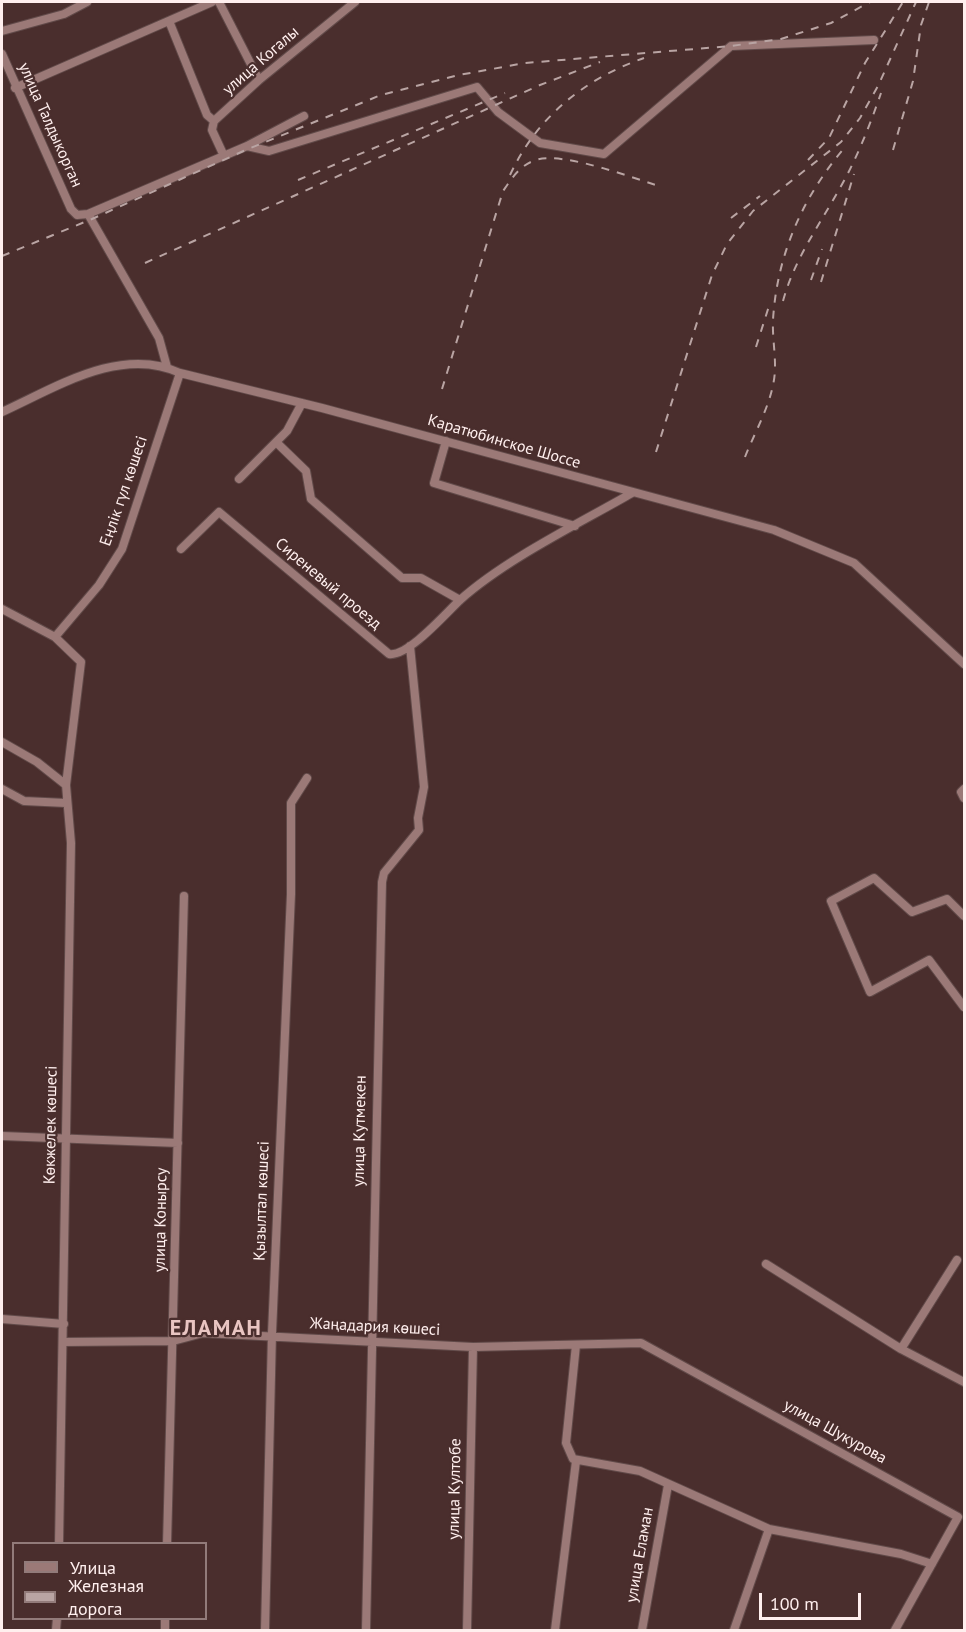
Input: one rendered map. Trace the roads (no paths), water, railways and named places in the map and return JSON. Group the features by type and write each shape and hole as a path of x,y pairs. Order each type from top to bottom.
{"street":[{"path":"2,31 64,14 87,2"},
{"path":"15,88 212,2"},
{"path":"219,2 259,80"},
{"name":"улица Когалы","path":"214,121 259,80 355,2"},
{"path":"170,21 207,115 214,121 212,130 224,156"},
{"path":"247,146 269,151 477,87 498,112 540,143 604,154 731,46 874,40"},
{"name":"улица Талдыкорган","path":"2,54 15,88 71,209 78,215 88,214"},
{"path":"167,367 154,330 88,214 247,146 304,116"},
{"name":"Каратюбинское Шоссе","path":"2,412 103,368 137,364 167,367 180,373 446,441 774,530 854,563 964,664"},
{"name":"Еңлік гүл көшесі","path":"55,637 99,585 122,549 180,373"},
{"path":"239,479 287,431 302,404"},
{"path":"446,441 434,483 574,526"},
{"path":"276,442 309,476 311,499 402,578 421,578 460,600"},
{"path":"410,646 480,583 632,493"},
{"name":"Сиреневый проезд","path":"182,549 219,512 389,654 398,654 410,646"},
{"path":"2,609 55,637"},
{"name":"Көкжелек көшесі","path":"55,637 81,662 66,785 70,843 64,1324 58,1542"},
{"name":"улица Кутмекен","path":"366,1630 370,1340 381,882 384,873 419,830 418,818 424,787 410,646"},
{"path":"2,742 37,762 66,785"},
{"name":"Қызылтал көшесі","path":"265,1630 272,1337 291,894 291,803 307,778"},
{"path":"2,789 24,801 66,803"},
{"path":"964,789 961,792 964,798"},
{"path":"964,916 947,899 912,912 874,878 831,901 870,992 929,960 964,1007"},
{"name":"улица Конырсу","path":"168,1542 184,897"},
{"path":"2,1136 178,1143"},
{"path":"901,1349 957,1260"},
{"path":"766,1264 901,1349 964,1382"},
{"path":"2,1318 64,1324"},
{"name":"Жаңадария көшесі","path":"63,1342 173,1341 203,1333 473,1347 576,1345"},
{"name":"улица Шукурова","path":"576,1345 634,1343 648,1345 961,1516 895,1630"},
{"path":"576,1345 566,1443 570,1456 576,1461 640,1471 769,1529 901,1554 932,1564"},
{"name":"улица Култобе","path":"467,1630 473,1347"},
{"path":"555,1630 576,1461"},
{"name":"улица Еламан","path":"642,1630 668,1485"},
{"path":"734,1630 769,1529"}],"railway":[{"path":"2,256 92,219 248,149 381,95 459,75 525,63 731,46 781,39 831,23 870,2"},
{"path":"808,160 829,138 865,63 903,2"},
{"path":"656,452 712,275 727,244 753,211 841,142 860,118 878,86 916,2"},
{"path":"893,150 913,81 921,25 929,2"},
{"path":"510,175 534,135 565,103 602,77 644,58"},
{"path":"145,263 540,85 600,62"},
{"path":"298,180 505,93"},
{"path":"783,301 799,259 855,158 881,93"},
{"path":"745,457 773,385 775,369 773,320 780,272 787,249 795,227 817,185 846,146"},
{"path":"442,389 503,191 521,169 536,160 563,159 598,167 662,187"},
{"path":"821,282 854,174"},
{"path":"731,218 760,196"},
{"path":"811,280 822,249"},
{"path":"756,347 769,306"}],"district":[{"name":"ЕЛАМАН","path":"216,1329"}]}
